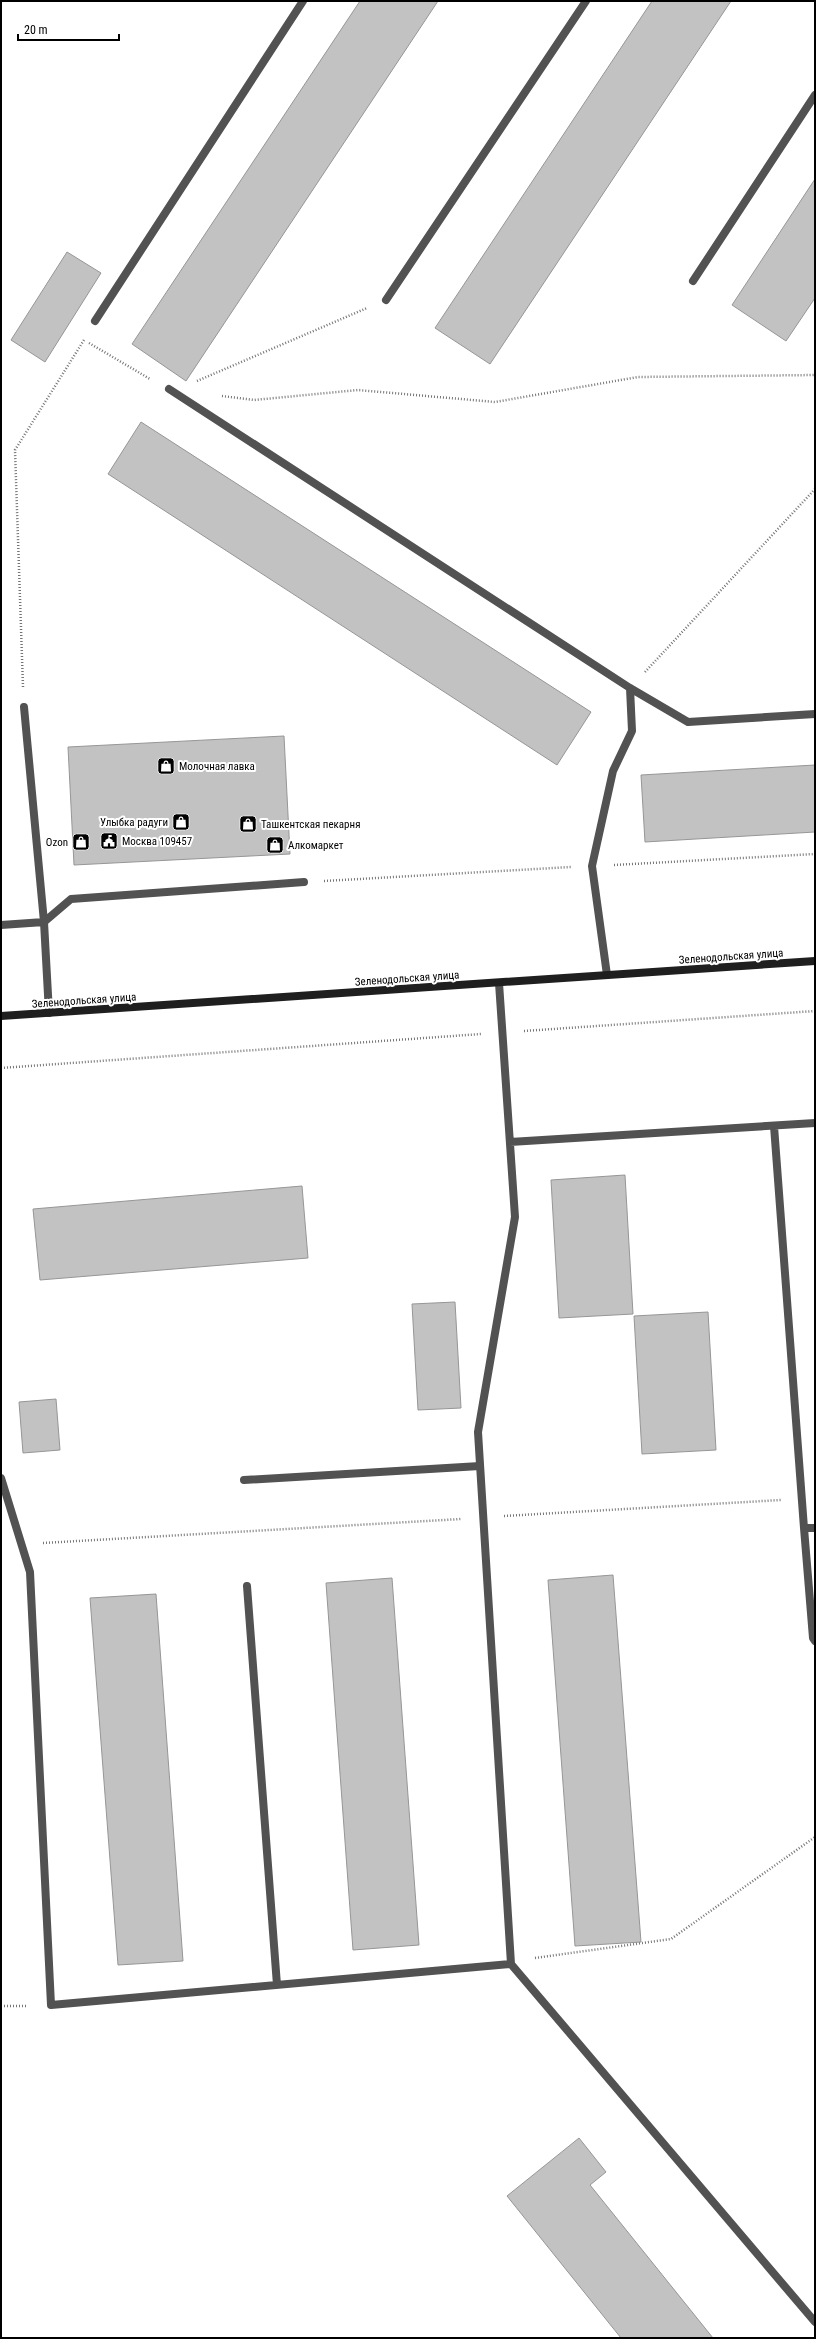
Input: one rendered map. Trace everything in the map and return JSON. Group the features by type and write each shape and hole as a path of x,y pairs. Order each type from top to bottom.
{"street":[{"name":"Зеленодольская улица","path":"1,1016 815,961"}],"lane":[{"path":"95,321 302,1"},
{"path":"386,300 586,1"},
{"path":"693,281 815,95"},
{"path":"169,390 630,688 688,722 815,714"},
{"path":"607,975 592,866 613,771 632,731 630,688"},
{"path":"24,707 44,922 50,1013"},
{"path":"1,925 44,922 71,899 304,882"},
{"path":"499,983 515,1217 478,1432 512,1964 815,2322"},
{"path":"510,1142 815,1123"},
{"path":"774,1126 804,1528 813,1638 815,1641"},
{"path":"244,1480 480,1466"},
{"path":"1,1478 30,1572 51,2005 512,1964"},
{"path":"804,1528 815,1528"},
{"path":"248,1586 277,1985"}],"path":[{"path":"83,340 169,390 175,390 386,300"},
{"path":"24,707 15,450 95,321"},
{"path":"214,395 254,400 358,390 495,402 638,377 815,375"},
{"path":"630,688 815,490"},
{"path":"304,882 815,854"},
{"path":"1,1068 815,1011"},
{"path":"21,1544 802,1499"},
{"path":"512,1964 534,1958 671,1938 815,1837"},
{"path":"1,2006 51,2005"}],"building":[{"path":"360,1 438,1 186,381 132,344"},
{"path":"652,1 731,1 490,364 435,328"},
{"path":"815,179 815,298 786,341 732,305"},
{"path":"67,252 101,273 45,362 11,340"},
{"path":"141,422 591,712 557,765 108,474"},
{"path":"284,736 290,854 74,865 68,747"},
{"path":"815,765 815,832 645,842 641,775"},
{"path":"625,1175 633,1314 559,1318 551,1180"},
{"path":"302,1186 308,1258 40,1280 33,1209"},
{"path":"455,1302 461,1408 418,1410 412,1304"},
{"path":"708,1312 716,1450 642,1454 634,1316"},
{"path":"56,1399 60,1450 23,1453 19,1402"},
{"path":"613,1575 641,1942 575,1946 548,1580"},
{"path":"392,1578 419,1945 353,1950 326,1583"},
{"path":"156,1594 183,1961 118,1965 90,1598"},
{"path":"579,2138 606,2172 590,2185 713,2338 621,2338 507,2196"}],"place":[{"name":"Молочная лавка","path":"166,766"},
{"name":"Улыбка радуги","path":"181,822"},
{"name":"Ташкентская пекарня","path":"248,824"},
{"name":"Москва 109457","path":"109,841"},
{"name":"Ozon","path":"81,842"},
{"name":"Алкомаркет","path":"275,845"}]}
